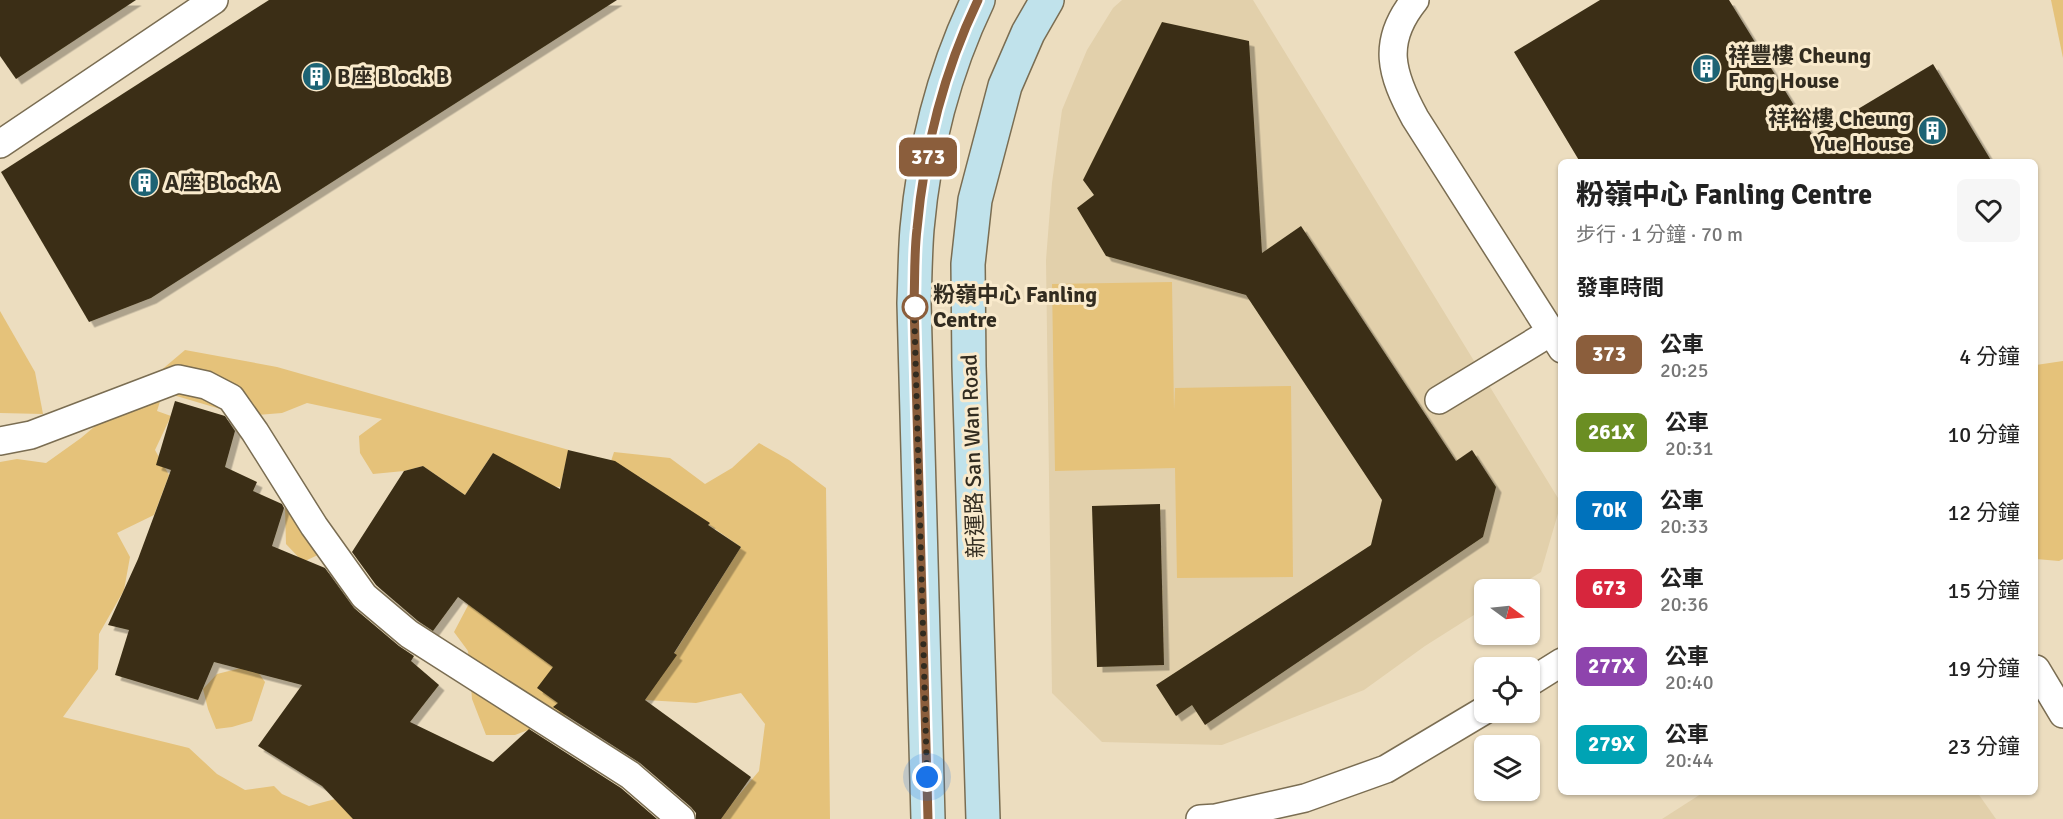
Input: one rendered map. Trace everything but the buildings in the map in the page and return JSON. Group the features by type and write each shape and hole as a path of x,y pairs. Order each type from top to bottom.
{"street":[{"path":"928,819 914,303 917,230 926,168 946,78 978,0"},
{"name":"新運路 San Wan Road","path":"983,819 968,264 975,201 1005,86 1028,33 1047,0"}],"lane":[{"path":"0,144 214,0"},
{"path":"1415,0 1401,17 1392,55 1401,92 1556,341 1439,400"},
{"path":"0,441 31,435 178,379 206,385 231,398 314,526 364,596 409,634 630,775 681,819"},
{"path":"1540,676 1558,664"},
{"path":"2038,672 2063,714"},
{"path":"1200,819 1216,818 1305,798 1386,768 1474,716"}],"shaded area":[{"path":"1122,0 1253,0 1558,498 1558,513 1541,572 1530,579 1474,579 1474,615 1425,646 1364,690 1222,745 1102,742 1052,693 1046,260 1052,183 1062,110 1087,50 1113,8"},
{"path":"2051,0 2063,0 2063,58"},
{"path":"1172,282 1174,410 1175,388 1291,386 1293,577 1177,578 1175,468 1055,471 1052,284"},
{"path":"0,311 35,372 43,414 0,413"},
{"path":"185,350 277,367 569,450 560,487 536,485 493,453 465,495 423,466 404,471 373,474 360,453 359,436 382,419 307,403 282,413 244,416 163,392 157,411 171,416 155,450 169,475 154,515 117,533 130,557 124,590 99,634 98,669 63,717 189,748 217,774 245,790 274,786 282,794 309,806 339,798 355,819 0,819 0,462 17,459 46,463 81,438"},
{"path":"2063,361 2063,559 2059,561 2038,559 2038,365"},
{"path":"759,443 789,460 826,488 830,819 706,819 732,803 759,771 765,724 741,693 696,703 645,700 741,547 640,477 622,491 606,476 614,452 670,458 705,484 732,468"},
{"path":"304,500 322,553 303,562 286,544 285,506"},
{"path":"474,594 610,649 565,716 515,735 486,735 472,699 468,651 454,632"},
{"path":"253,665 265,682 252,721 216,729 203,689 217,674"},
{"path":"1699,795 1979,795 1996,819 1662,819"}],"bus line":[{"name":"373","path":"928,819 914,303 917,230 926,168 940,100 949,68 978,0"}],"place":[{"name":"祥豐樓 Cheung Fung House","path":"1707,68"},
{"name":"B座 Block B","path":"316,76"},
{"name":"祥裕樓 Cheung Yue House","path":"1932,131"},
{"name":"A座 Block A","path":"144,182"},
{"name":"粉嶺中心 Fanling Centre","path":"915,307"}],"route":[{"path":"915,307 914,303 927,777"}]}
